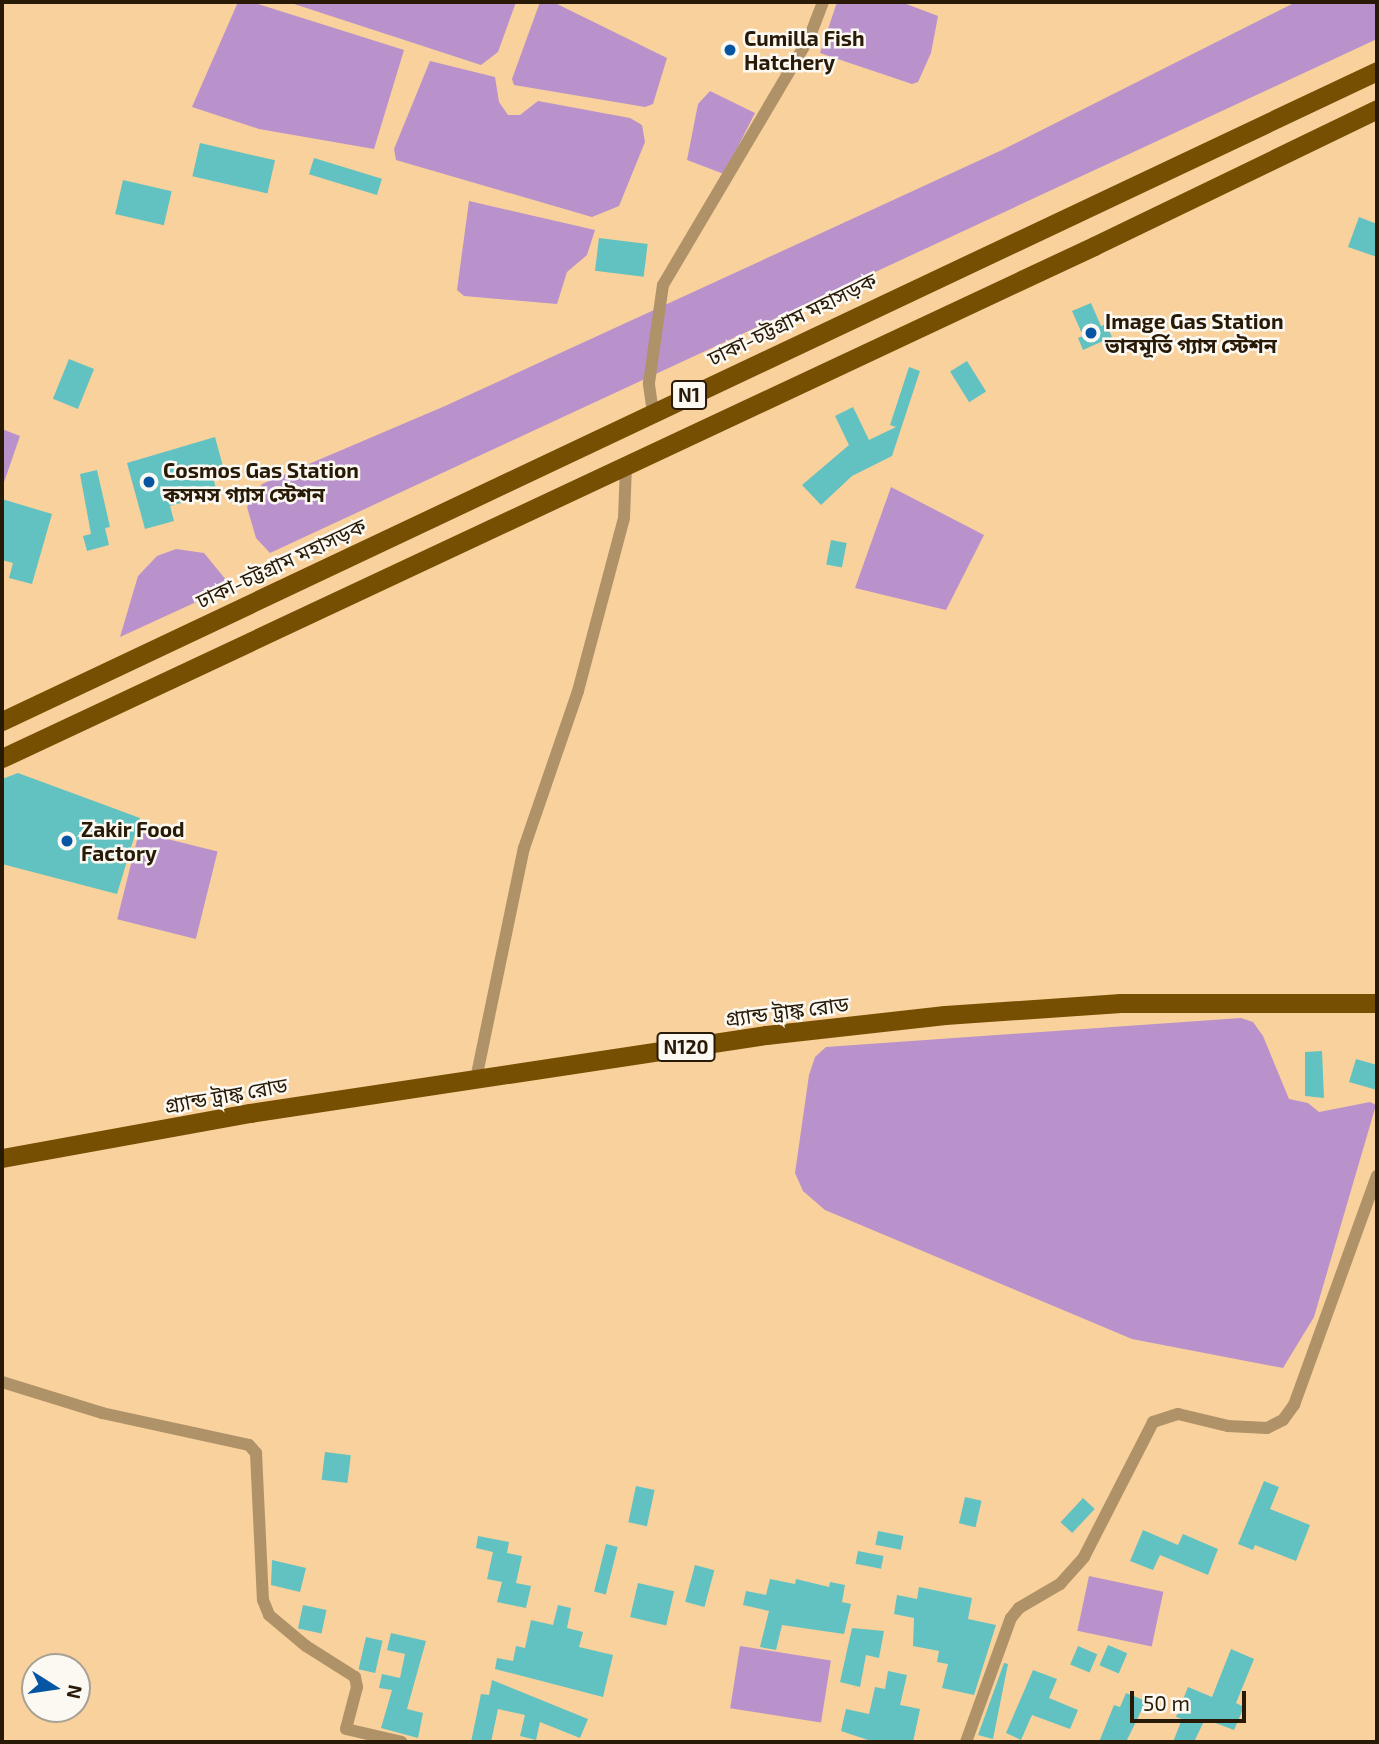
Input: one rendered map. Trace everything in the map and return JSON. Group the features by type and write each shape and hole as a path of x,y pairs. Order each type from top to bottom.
{"highway":[{"name":"ঢাকা-চট্টগ্রাম মহাসড়ক","path":"2,721 1377,71"},
{"name":"N1","path":"2,758 626,466 1377,109"},
{"name":"গ্র্যান্ড ট্রাঙ্ক রোড","path":"2,1158 250,1113 766,1035 945,1015 1121,1003 1377,1003"}],"street":[{"path":"653,413 649,383 663,285 810,36 823,2"},
{"path":"476,1079 524,848 578,691 624,518 626,466"},
{"path":"965,1742 1011,1618 1019,1608 1060,1584 1084,1557 1153,1422 1178,1414 1228,1426 1267,1428 1283,1420 1294,1405 1377,1176"},
{"path":"2,1382 102,1413 249,1444 256,1453 263,1600 270,1615 306,1647 355,1677 357,1687 346,1729 402,1742"}],"shaded area":[{"path":"238,2 252,2 404,50 374,149 259,129 192,107"},
{"path":"288,2 516,2 498,52 481,65"},
{"path":"540,2 553,2 667,58 653,104 645,107 514,85 512,79"},
{"path":"837,2 901,2 938,16 931,53 918,82 912,84 820,53"},
{"path":"1296,2 1377,2 1377,39 270,553 256,538 247,507 262,484 445,406 1002,150"},
{"path":"430,61 495,77 499,102 508,115 520,115 538,101 630,118 642,125 645,142 619,206 592,217 396,160 394,149"},
{"path":"710,91 755,113 724,174 687,160 698,104"},
{"path":"469,201 595,230 587,255 567,272 557,304 464,296 457,290"},
{"path":"2,429 20,436 2,488"},
{"path":"891,487 984,535 946,610 855,588"},
{"path":"176,549 204,553 231,586 120,637 138,576 157,556"},
{"path":"139,832 218,852 196,939 117,919"},
{"path":"1241,1018 1253,1022 1263,1036 1289,1099 1308,1103 1319,1112 1370,1102 1376,1105 1314,1317 1283,1368 1132,1339 825,1210 803,1191 795,1173 809,1075 815,1057 826,1047"},
{"path":"1089,1576 1163,1592 1152,1647 1077,1631"},
{"path":"740,1646 831,1660 821,1723 730,1708"}],"building":[{"path":"200,143 275,160 267,193 192,176"},
{"path":"314,158 382,179 377,195 309,174"},
{"path":"123,180 172,191 164,225 115,214"},
{"path":"1359,217 1377,224 1377,257 1348,247"},
{"path":"599,238 648,244 644,277 595,271"},
{"path":"1091,303 1101,326 1106,324 1112,337 1083,350 1078,338 1083,336 1072,311"},
{"path":"69,359 94,369 78,409 53,399"},
{"path":"967,361 986,392 969,402 950,372"},
{"path":"909,367 920,371 892,456 852,476 821,505 802,485 849,445 835,416 853,407 869,440 896,427 890,425"},
{"path":"215,437 224,470 212,473 217,493 170,506 174,521 145,529 127,463"},
{"path":"97,470 110,527 105,528 109,545 87,551 83,536 91,534 80,474"},
{"path":"2,499 52,514 32,584 9,578 13,563 2,560"},
{"path":"831,540 847,543 842,568 826,565"},
{"name":"Zakir Food Factory","path":"18,773 140,818 117,894 2,864 2,779"},
{"path":"1322,1051 1324,1098 1305,1096 1305,1052"},
{"path":"1356,1059 1377,1065 1377,1090 1349,1082"},
{"path":"325,1452 351,1455 347,1483 322,1480"},
{"path":"1264,1481 1279,1487 1270,1509 1310,1525 1296,1561 1255,1545 1253,1550 1238,1544"},
{"path":"636,1486 655,1490 647,1526 628,1522"},
{"path":"965,1497 982,1501 975,1527 959,1523"},
{"path":"1083,1498 1095,1509 1072,1533 1060,1522"},
{"path":"1143,1530 1178,1545 1183,1534 1218,1549 1208,1575 1160,1555 1153,1570 1130,1561"},
{"path":"878,1531 904,1536 901,1550 875,1545"},
{"path":"478,1536 509,1542 507,1553 522,1556 516,1583 531,1586 526,1608 497,1602 502,1582 487,1579 493,1552 476,1548"},
{"path":"606,1544 618,1547 606,1594 594,1592"},
{"path":"858,1551 884,1556 881,1569 856,1564"},
{"path":"272,1560 306,1568 300,1592 271,1585"},
{"path":"695,1565 714,1570 704,1607 685,1602"},
{"path":"770,1579 795,1584 796,1579 829,1587 830,1582 845,1585 842,1602 851,1604 844,1634 782,1625 776,1650 760,1647 769,1611 743,1605 746,1591 766,1595"},
{"path":"638,1583 674,1591 666,1625 630,1617"},
{"path":"919,1587 972,1598 968,1619 996,1625 974,1695 942,1688 948,1664 937,1662 939,1651 913,1646 914,1618 894,1614 897,1595 917,1599"},
{"path":"303,1605 326,1610 321,1633 298,1628"},
{"path":"558,1605 571,1608 567,1628 583,1632 579,1647 613,1655 603,1697 495,1669 497,1658 513,1661 516,1646 525,1648 531,1620 553,1625"},
{"path":"852,1628 884,1631 879,1658 866,1655 860,1687 840,1682"},
{"path":"391,1633 426,1641 407,1709 423,1713 418,1738 381,1728 392,1690 379,1688 382,1674 400,1678 405,1654 387,1650"},
{"path":"366,1637 383,1641 375,1673 359,1669"},
{"path":"1108,1645 1127,1653 1119,1673 1099,1665"},
{"path":"1078,1646 1097,1654 1090,1673 1070,1664"},
{"path":"1231,1649 1254,1659 1236,1703 1244,1707 1234,1730 1205,1719 1194,1742 1173,1742 1182,1719 1176,1717 1188,1687 1212,1697"},
{"path":"1004,1663 1008,1664 993,1739 978,1735"},
{"path":"1033,1670 1057,1679 1049,1698 1078,1710 1070,1729 1032,1715 1021,1740 1006,1733"},
{"path":"888,1671 907,1675 900,1705 920,1709 913,1742 874,1742 841,1731 846,1709 869,1714 875,1687 885,1689"},
{"path":"492,1680 588,1719 580,1738 540,1722 536,1740 520,1736 525,1715 498,1709 491,1742 471,1742 481,1694 489,1695"},
{"path":"1126,1693 1146,1701 1126,1742 1099,1742 1114,1705 1120,1707"}],"place":[{"name":"Cumilla Fish Hatchery","path":"730,50"},
{"name":"Image Gas Station ভাবমূর্তি গ্যাস স্টেশন","path":"1091,333"},
{"name":"Cosmos Gas Station কসমস গ্যাস স্টেশন","path":"149,482"},
{"name":"Zakir Food Factory","path":"67,841"}]}
